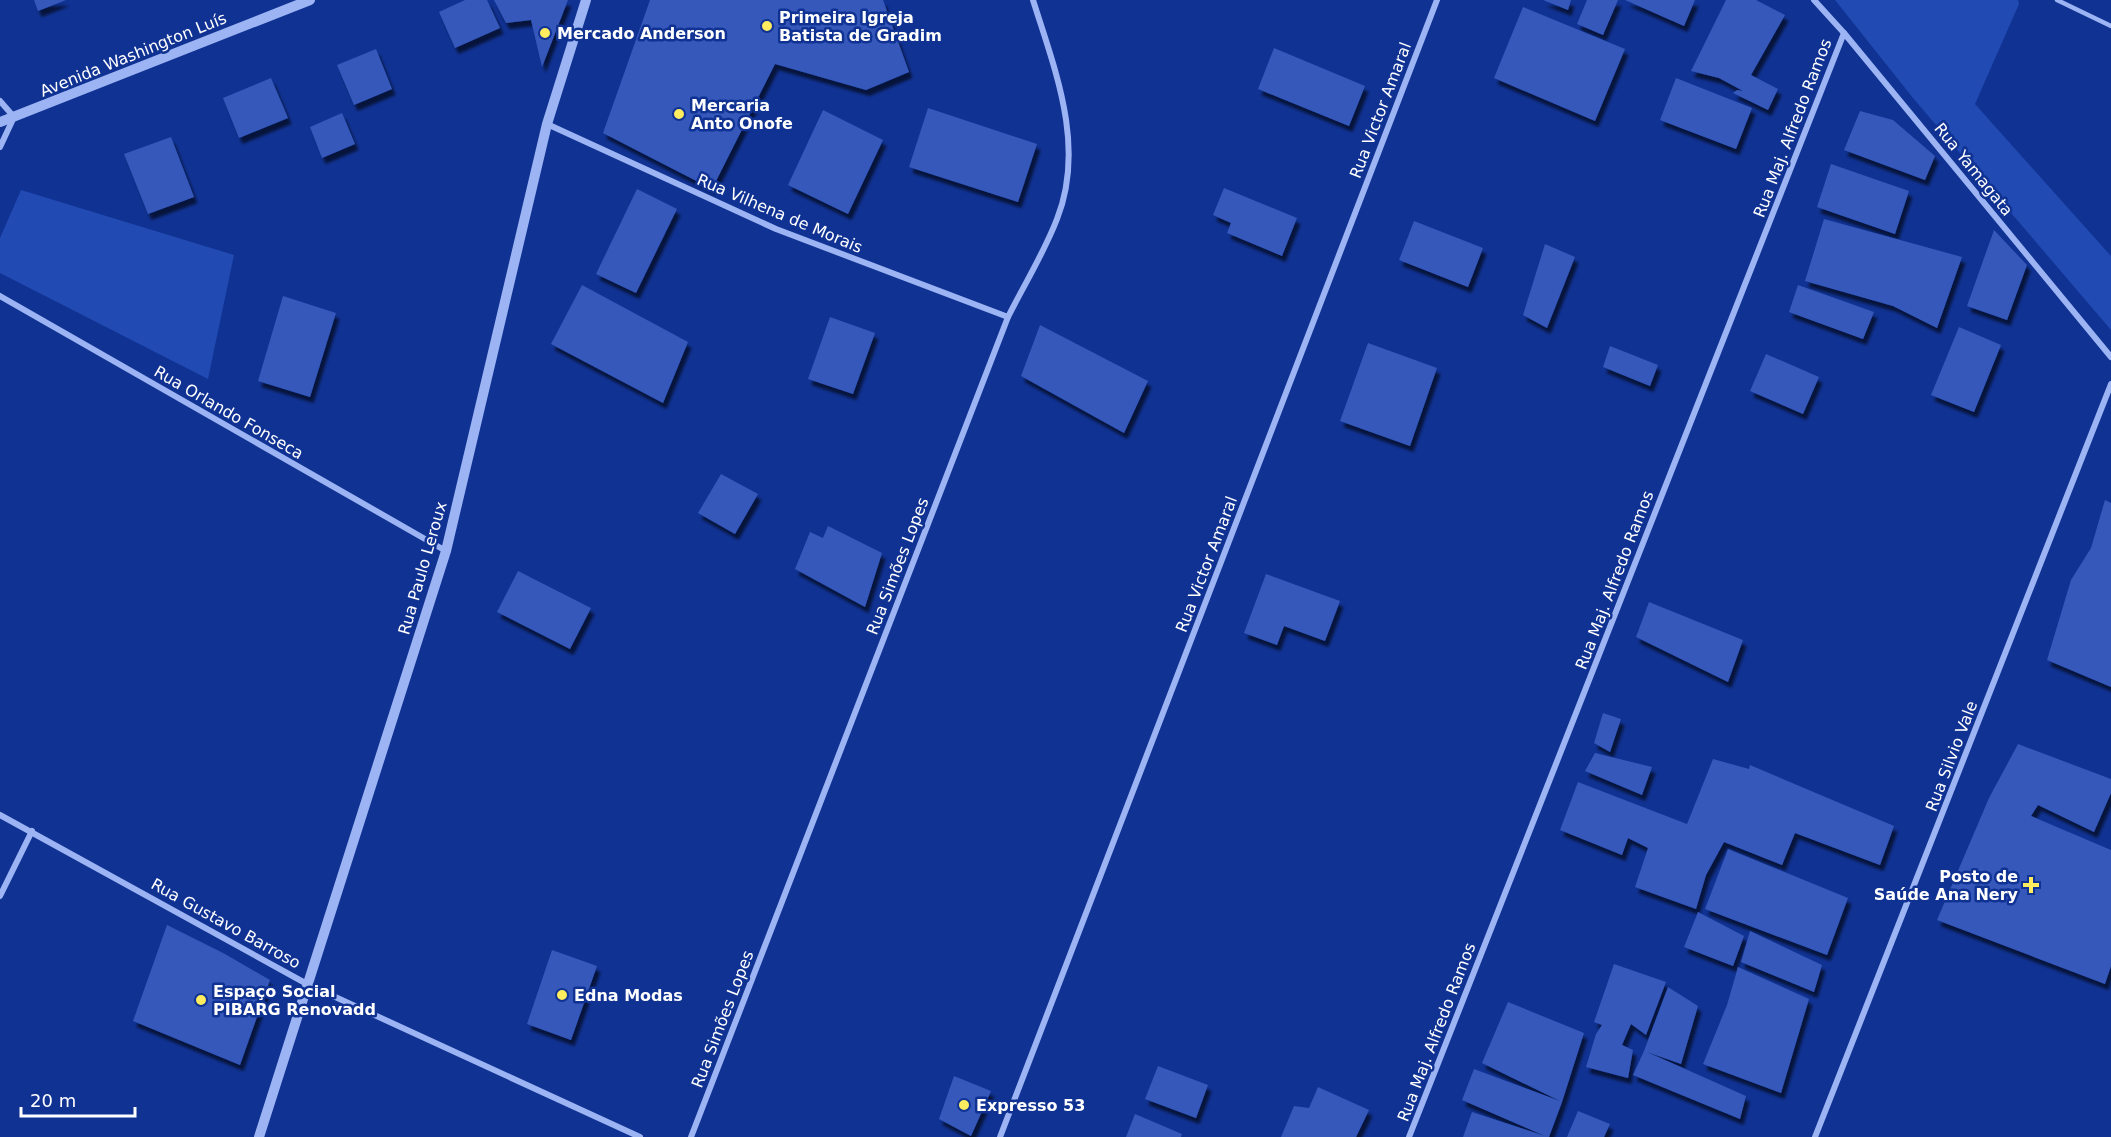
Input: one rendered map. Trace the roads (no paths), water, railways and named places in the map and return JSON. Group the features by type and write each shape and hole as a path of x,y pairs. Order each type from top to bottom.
{"street":[{"name":"Avenida Washington Luís","path":"0,122 310,0"},
{"name":"Rua Paulo Leroux","path":"259,1137 446,551 547,124 586,0"},
{"name":"Rua Simões Lopes","path":"691,1137 1008,317 1058,219 1069,177 1069,138 1059,86 1033,0"},
{"name":"Rua Victor Amaral","path":"1000,1137 1437,0"},
{"name":"Rua Yamagata","path":"1814,0 1844,33 2111,357"},
{"name":"Rua Maj. Alfredo Ramos","path":"1409,1137 1844,33"},
{"path":"0,101 14,117 0,147"},
{"name":"Rua Vilhena de Morais","path":"547,124 776,229 1008,317"},
{"name":"Rua Orlando Fonseca","path":"0,296 446,551"},
{"name":"Rua Silvio Vale","path":"1815,1137 2111,384"},
{"name":"Rua Gustavo Barroso","path":"0,814 307,984 640,1137"},
{"path":"0,896 32,831"}],"lane":[{"path":"2057,0 2111,26"}],"place":[{"name":"Primeira Igreja Batista de Gradim","path":"767,26"},
{"name":"Mercado Anderson","path":"545,33"},
{"name":"Mercaria Anto Onofe","path":"679,114"},
{"name":"Posto de Saúde Ana Nery","path":"2031,885"},
{"name":"Edna Modas","path":"562,995"},
{"name":"Espaço Social PIBARG Renovadd","path":"201,1000"},
{"name":"Expresso 53","path":"964,1105"}]}
